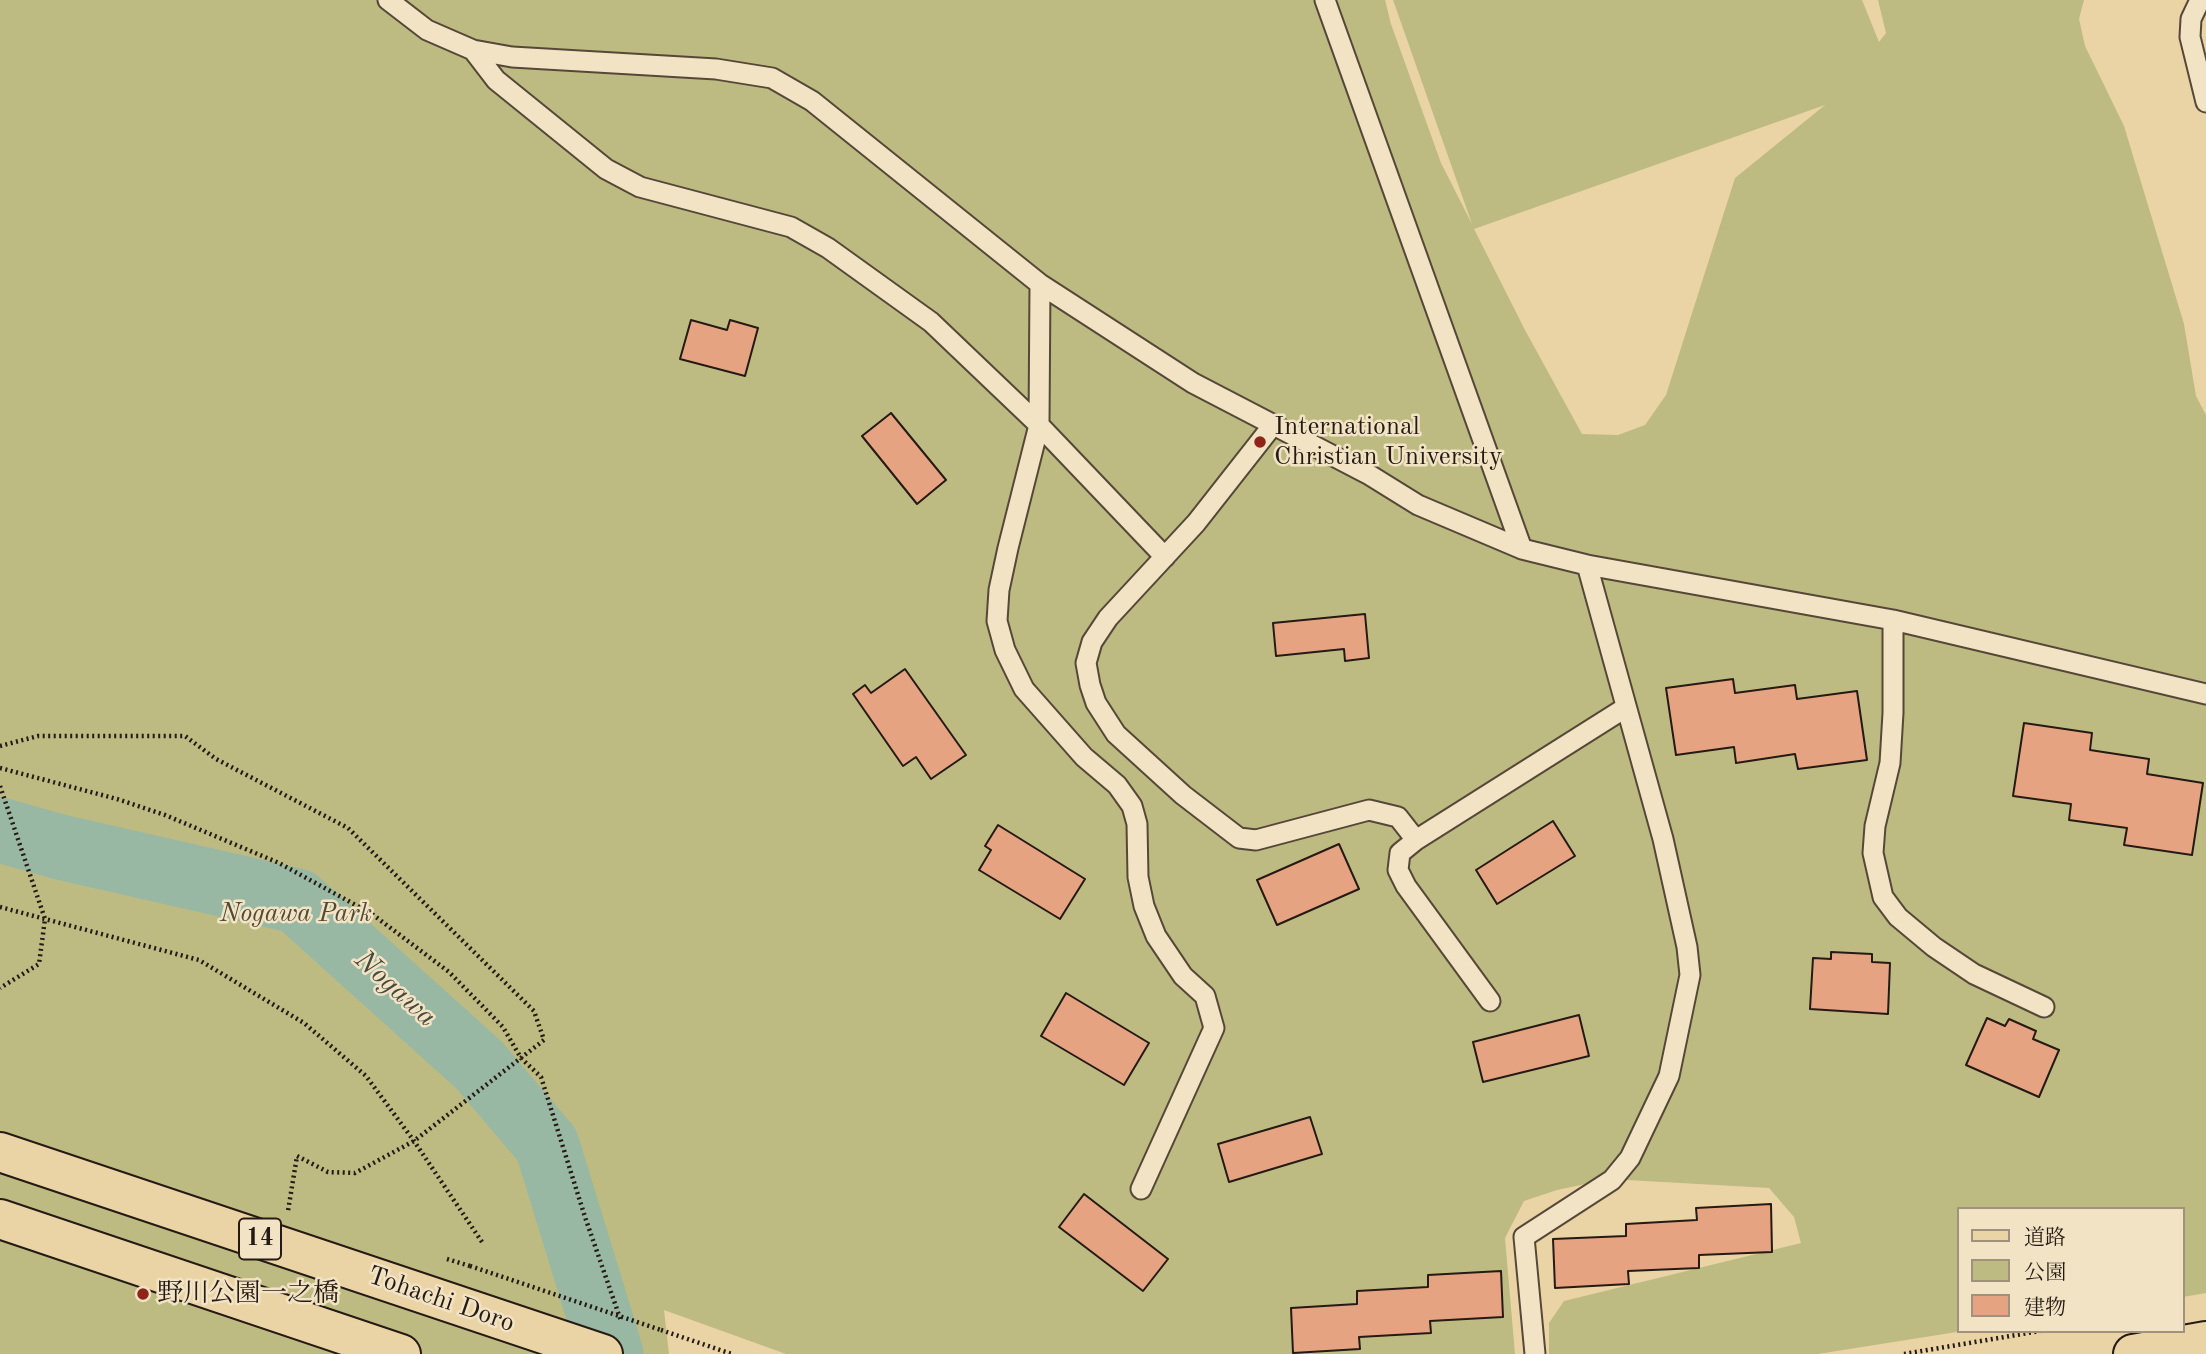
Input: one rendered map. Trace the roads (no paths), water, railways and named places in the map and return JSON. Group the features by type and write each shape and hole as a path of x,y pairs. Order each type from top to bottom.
{"main road":[{"name":"Tohachi Doro","path":"0,1152 520,1326 614,1342"},
{"name":"14","path":"0,1219 401,1354"},
{"path":"2133,1354 2206,1341"}],"lane":[{"path":"388,0 427,30 473,50 512,57 728,70 772,78 811,101 1040,284 1193,383 1368,474 1418,505 1522,549 1587,565 1893,620 2206,694"},
{"path":"1325,0 1522,549"},
{"path":"2200,0 2191,19 2190,37 2206,102"},
{"path":"473,50 496,80 606,169 640,187 791,227 828,248 931,322 1039,425 1165,557"},
{"path":"1040,284 1039,425 999,590 997,621 1004,650 1024,689 1083,757 1117,785 1132,806 1137,824 1138,877 1144,906 1156,936 1183,976 1205,996 1214,1028 1141,1189"},
{"path":"1273,425 1196,523 1108,618 1092,642 1086,663 1096,703 1116,734 1182,795 1239,838 1256,840 1369,810 1398,817 1416,840"},
{"path":"1535,1354 1524,1237 1612,1180 1630,1158 1669,1076 1690,975 1687,947 1663,839 1587,565"},
{"path":"1893,620 1894,713 1890,762 1875,826 1872,853 1884,897 1898,917 1944,954 1974,974 2044,1007"},
{"path":"1490,1001 1406,886 1398,870 1400,853 1416,840 1625,708"}],"waterway":[{"name":"Nogawa","path":"0,830 60,847 297,901 479,1065 547,1145 611,1354"}],"place":[{"name":"International Christian University","path":"1260,442"},
{"name":"野川公園一之橋","path":"143,1294"}],"park label":[{"name":"Nogawa Park","path":"296,914"}]}
